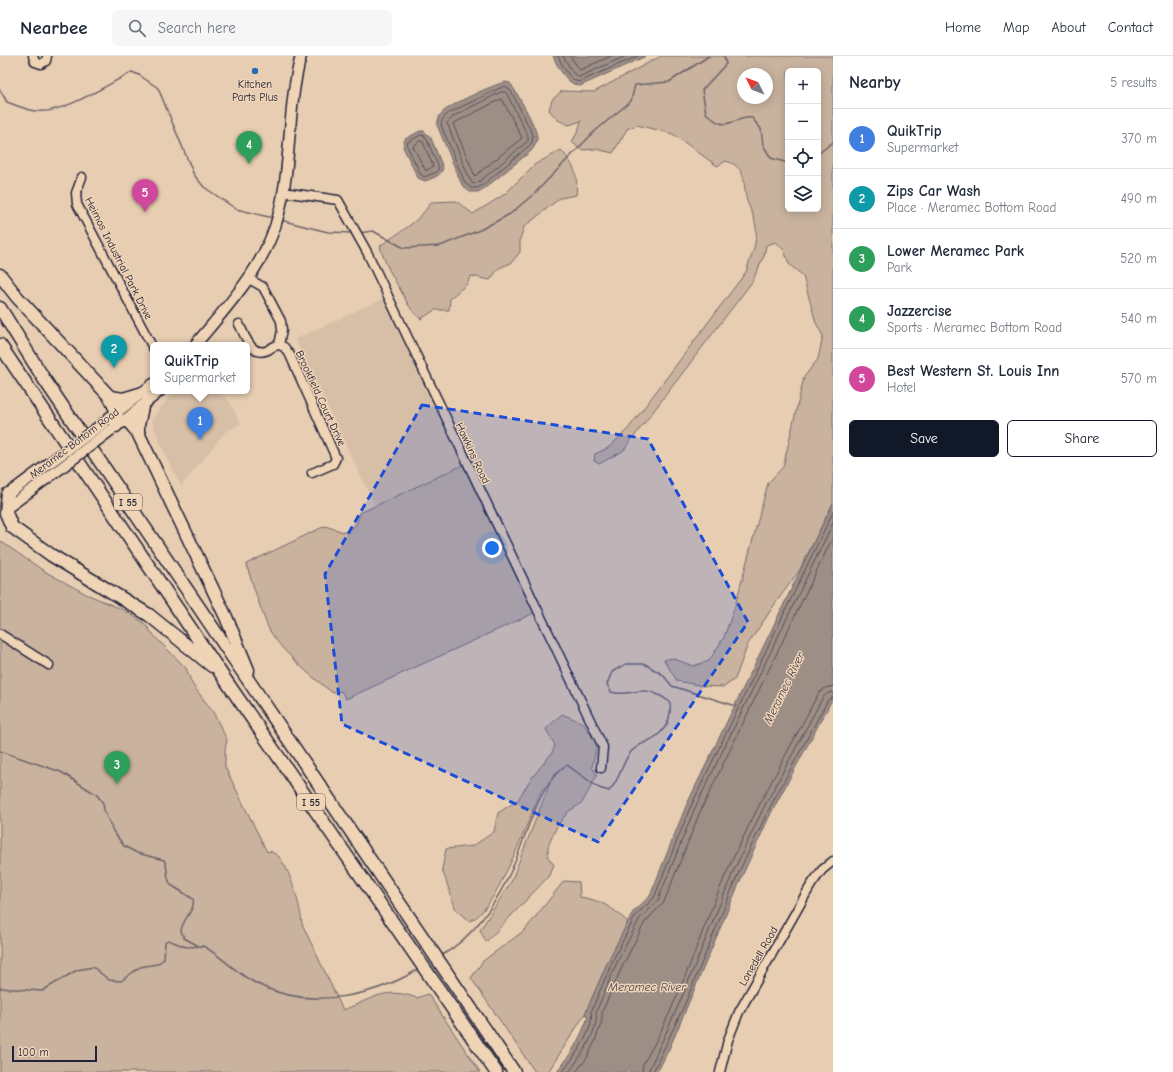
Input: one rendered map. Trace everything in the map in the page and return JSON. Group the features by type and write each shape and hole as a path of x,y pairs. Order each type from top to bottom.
{"highway":[{"path":"0,275 21,301 110,397 114,421 129,422 138,433 226,617 259,695"},
{"name":"I 55","path":"0,308 44,379 514,1072"},
{"name":"I 55","path":"0,345 222,675 496,1072"},
{"path":"110,397 123,399 143,393"},
{"path":"138,433 138,425 142,407"},
{"path":"4,504 7,519 12,527"},
{"path":"0,523 12,527 51,555 149,615 222,675"}],"main road":[{"path":"197,342 249,279 268,245 279,212 283,192 295,85 301,56"},
{"name":"Meramec Bottom Road","path":"4,504 53,474 114,421 150,387"},
{"name":"Meramec Bottom Road","path":"4,504 47,465 114,421 142,407 157,394"}],"street":[{"path":"33,56 34,60 39,64 45,62 47,56"},
{"name":"Heimos Industrial Park Drive","path":"82,177 76,193 78,204 150,342"},
{"name":"Hawkins Road","path":"283,192 333,198 341,203 413,344 603,747 601,768"},
{"name":"Brookfield Court Drive","path":"249,279 263,287 281,321 282,330 279,345"},
{"name":"Brookfield Court Drive","path":"239,324 249,342"},
{"name":"Brookfield Court Drive","path":"250,344 254,349 261,351 279,345 284,347 290,355 336,458 333,464 312,473"},
{"path":"0,634 49,665"},
{"name":"Lonedell Road","path":"720,1072 728,1040 744,1002 811,885 822,870 833,862"}],"highlighted area":[{"path":"422,405 648,439 748,622 598,842 342,724 325,574"}],"shaded area":[{"path":"661,56 833,56 833,503 799,571 748,644 735,679 724,687 703,686 677,681 664,660 672,658 693,666 709,661 724,637 735,606 768,483 783,467 804,377 818,359 823,336 816,323 803,276 789,264 784,250 776,242 766,245 764,256 752,282 623,451 599,464 594,461 595,454 608,448 628,429 746,272 756,239 756,227 755,220 747,201 743,177 738,168 733,164 726,161 717,166 673,134 637,125 627,129 613,153 596,149 581,150 572,142 581,121 569,125 558,120 549,110 552,100 562,91 594,92"},
{"path":"561,150 570,161 576,176 576,195 560,198 524,227 520,239 520,252 511,263 499,268 490,280 471,276 466,285 450,298 449,310 435,310 421,319 414,313 386,264 380,246 421,216 431,202 456,201 473,214 505,194 534,165"},
{"path":"385,298 463,465 375,506 295,339"},
{"path":"172,394 221,394 229,401 241,424 226,431 181,486 167,459 151,420"},
{"path":"463,465 534,613 346,699 341,691 333,693 296,662 278,643 267,625 246,564 325,526 347,533 356,525 360,513"},
{"path":"0,541 44,571 86,594 124,610 144,623 157,639 186,668 192,684 213,712 227,740 225,749 225,767 267,852 270,851 277,855 287,869 300,908 302,924 343,1010 379,995 396,993 417,998 428,994 480,1072 0,1072"},
{"path":"562,714 583,723 597,744 592,767 597,775 582,803 568,812 557,826 548,846 548,857 554,865 548,877 486,942 480,930 511,882 550,783 541,791 510,864 490,902 479,915 469,921 456,910 442,869 446,849 473,846 494,832 498,813 518,800 530,780 552,753 555,745 546,729"},
{"path":"564,881 579,882 580,897 594,900 606,905 628,922 609,959 585,1014 548,1072 535,1072 471,978 483,961 525,930"}],"water":[{"path":"553,56 646,56 580,86 575,85 567,79 560,70"},
{"path":"505,82 510,83 526,110 536,132 536,143 531,151 485,188 478,192 470,192 462,185 437,125 438,119 444,111 456,103"},
{"path":"420,131 424,131 431,138 443,168 439,175 425,181 418,178 403,147 405,139"},
{"name":"Meramec River","path":"833,503 833,698 771,813 743,874 670,1047 659,1069 655,1072 557,1072 575,1046 582,1032 588,1017 585,1014 609,959 633,912 650,896 686,806"}],"waterway":[{"path":"359,233 373,231 404,248 440,246 480,230 510,214 535,193 594,132 631,101 635,85 669,82 709,56"},
{"path":"724,56 726,64 702,90 706,113 716,121 723,124 731,123 743,118 752,118 761,129 763,145 771,158 785,162"},
{"path":"0,90 7,102 25,109 46,111 71,104 85,98 132,72 139,75 158,88 194,175 204,187 236,209 273,218"},
{"path":"821,152 833,142"},
{"path":"280,220 328,232 353,233"},
{"path":"441,956 465,938 476,927 494,903 509,876 535,809 549,782 558,772 567,765 599,788 609,791 616,782 624,762 630,753 636,747 654,738 663,730 670,715 670,702 659,695 649,692 611,692 607,684 612,672 626,664 645,664 663,675 672,686 736,706"},
{"path":"0,751 61,772 97,795 103,803 104,810 113,831 124,846 137,853 164,860 168,879 171,885 193,899 193,907 184,922 181,931 184,938 197,945"},
{"path":"0,988 42,991 77,970 93,967 109,980 121,981 140,967 157,964 164,959 165,942 168,940 186,947 203,946 250,980 270,990 292,996 314,998 358,994 379,988 419,969"}],"place":[{"name":"Kitchen Parts Plus","path":"255,71"},
{"name":"Jazzercise","path":"249,164"},
{"name":"Best Western St. Louis Inn","path":"145,212"},
{"name":"Zips Car Wash","path":"114,368"},
{"name":"QuikTrip","path":"200,440"},
{"name":"Lower Meramec Park","path":"117,784"}]}
